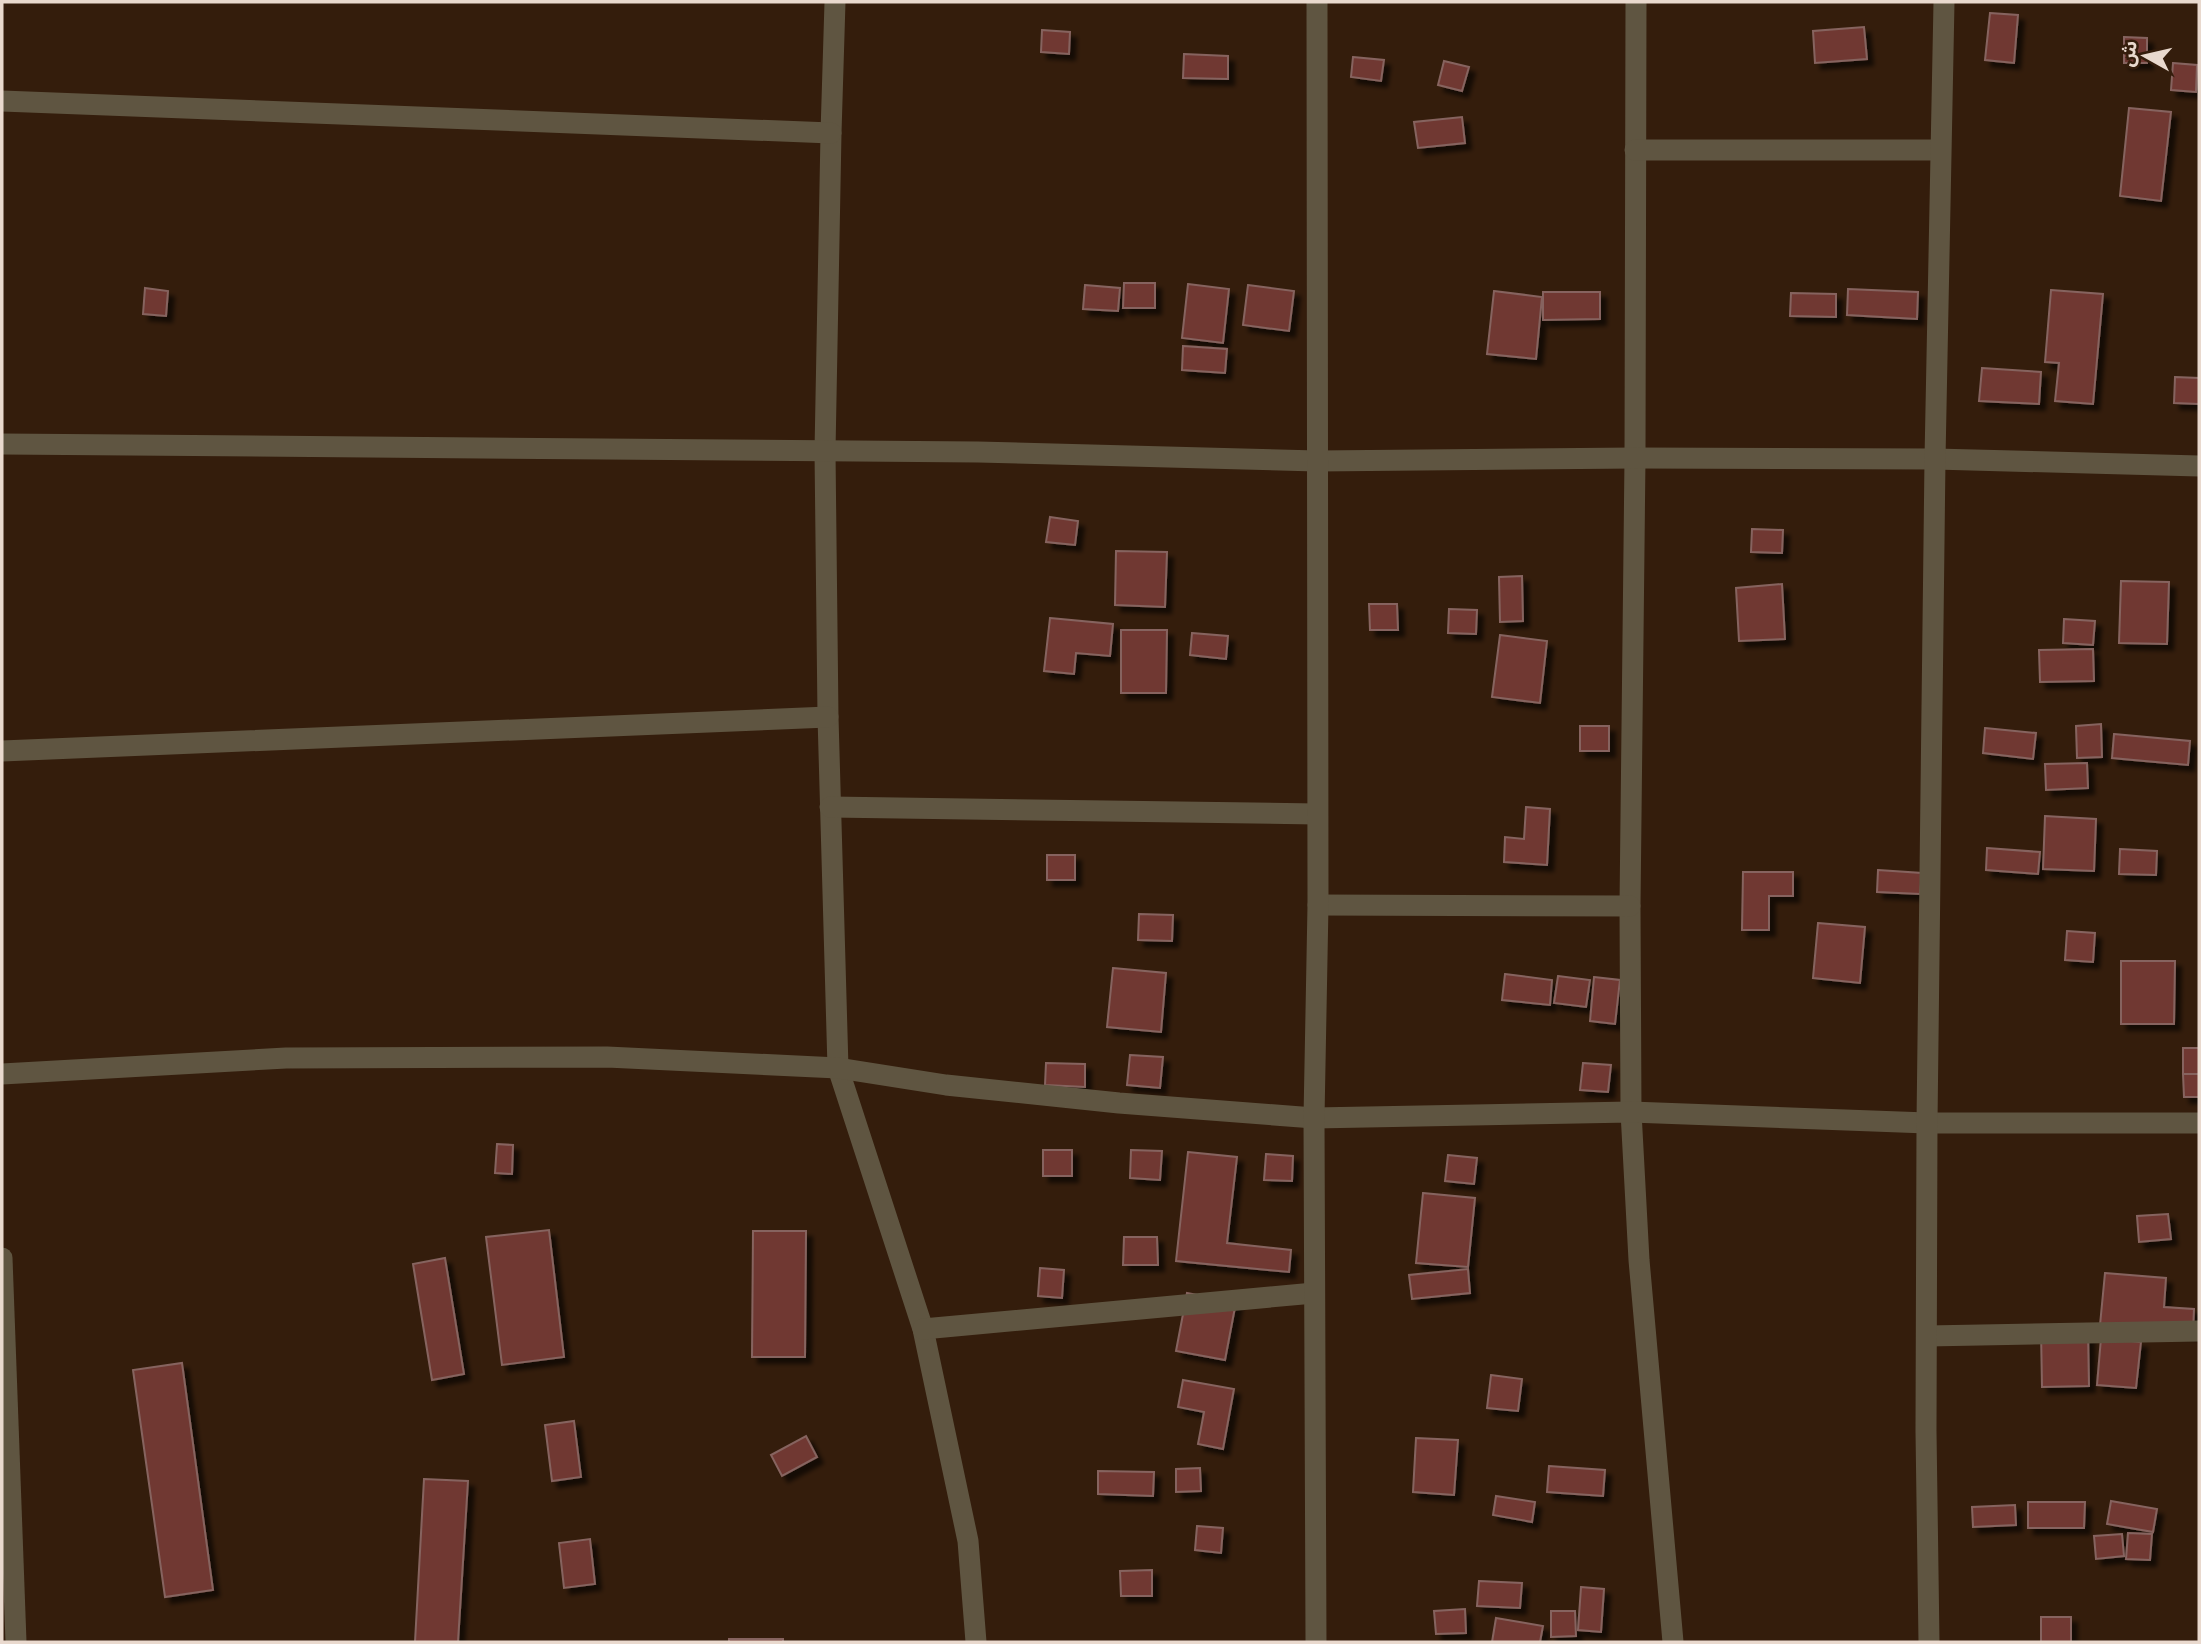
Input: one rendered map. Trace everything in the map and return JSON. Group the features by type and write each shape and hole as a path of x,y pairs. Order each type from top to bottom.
{"street":[{"path":"835,2 825,451 828,718 838,1068 923,1329 968,1541 976,1642"},
{"path":"1315,1642 1314,1118 1318,905 1317,2"},
{"path":"1636,2 1631,1112 1639,1260 1673,1642"},
{"path":"1929,1642 1927,1123 1944,2"},
{"path":"2,101 831,133"},
{"path":"1635,150 1940,150"},
{"path":"2,444 978,452 1317,461 1935,459 2199,466"},
{"path":"2,751 828,718"},
{"path":"830,807 1317,814"},
{"path":"1318,905 1630,906"},
{"path":"2,1074 286,1058 607,1057 838,1068 959,1087 1314,1118 1631,1112 1927,1123 2199,1123"},
{"path":"2,1258 6,1500 16,1642"},
{"path":"923,1329 1314,1293"},
{"path":"1927,1336 2199,1331"}],"building":[{"path":"1990,13 2018,15 2014,63 1985,60"},
{"path":"1864,27 1867,59 1815,63 1813,31"},
{"path":"1042,30 1070,32 1069,54 1041,52"},
{"path":"2124,37 2147,38 2147,63 2124,63"},
{"path":"1184,54 1228,56 1228,79 1183,78"},
{"path":"1353,57 1384,60 1381,81 1351,77"},
{"path":"1444,61 1469,67 1462,91 1438,85"},
{"path":"2173,63 2197,65 2196,92 2171,90"},
{"path":"2129,108 2171,112 2161,201 2120,196"},
{"path":"1462,117 1465,143 1418,148 1414,122"},
{"path":"1124,283 1155,283 1155,308 1123,308"},
{"path":"1188,284 1229,289 1223,343 1182,338"},
{"path":"1085,285 1120,288 1118,311 1083,309"},
{"path":"1248,285 1294,291 1289,331 1243,325"},
{"path":"145,288 168,291 166,316 143,314"},
{"path":"1848,289 1918,292 1917,319 1847,315"},
{"path":"2051,290 2103,294 2093,404 2055,401 2059,363 2045,362"},
{"path":"1494,291 1542,297 1536,359 1487,354"},
{"path":"1543,292 1600,292 1600,319 1543,320"},
{"path":"1791,293 1836,294 1836,317 1790,316"},
{"path":"1183,346 1227,349 1225,373 1182,370"},
{"path":"1982,368 2041,372 2039,404 1979,401"},
{"path":"2175,377 2199,378 2199,404 2174,403"},
{"path":"1050,517 1078,521 1075,545 1046,542"},
{"path":"1752,529 1783,530 1782,553 1751,552"},
{"path":"1116,551 1167,552 1165,607 1115,605"},
{"path":"1522,576 1523,621 1500,622 1499,577"},
{"path":"2121,581 2169,582 2167,644 2119,643"},
{"path":"1782,584 1785,639 1739,641 1736,588"},
{"path":"1369,604 1397,604 1398,630 1370,630"},
{"path":"1449,609 1477,610 1476,634 1448,633"},
{"path":"1050,618 1113,624 1110,656 1076,653 1074,674 1044,671"},
{"path":"2064,619 2095,621 2093,645 2063,643"},
{"path":"1121,630 1167,630 1166,693 1121,693"},
{"path":"1192,633 1228,636 1226,659 1190,655"},
{"path":"1500,635 1547,641 1540,703 1492,697"},
{"path":"2093,649 2094,681 2040,682 2039,650"},
{"path":"2101,724 2102,757 2077,758 2076,726"},
{"path":"1580,726 1609,726 1609,751 1580,751"},
{"path":"1985,728 2036,733 2033,759 1983,753"},
{"path":"2114,734 2190,741 2188,765 2112,758"},
{"path":"2087,763 2088,788 2046,790 2045,764"},
{"path":"1526,807 1550,809 1547,865 1504,862 1505,837 1524,839"},
{"path":"2045,816 2096,819 2094,871 2043,869"},
{"path":"1987,848 2040,852 2038,874 1986,870"},
{"path":"2120,849 2157,851 2156,875 2119,874"},
{"path":"1047,855 1075,855 1075,880 1047,880"},
{"path":"1878,870 1922,873 1920,894 1877,892"},
{"path":"1743,872 1793,872 1793,896 1769,896 1769,930 1742,930"},
{"path":"1139,914 1173,915 1172,941 1138,940"},
{"path":"1818,923 1865,927 1860,983 1813,978"},
{"path":"2067,931 2095,933 2093,962 2065,960"},
{"path":"2121,961 2175,961 2174,1024 2121,1024"},
{"path":"1113,968 1166,973 1161,1032 1107,1027"},
{"path":"1505,974 1552,980 1550,1005 1502,1000"},
{"path":"1558,976 1590,980 1586,1007 1554,1003"},
{"path":"1594,977 1620,980 1615,1024 1590,1021"},
{"path":"2183,1048 2199,1048 2199,1074 2183,1074"},
{"path":"1130,1055 1163,1057 1160,1088 1127,1085"},
{"path":"1046,1063 1085,1064 1085,1087 1045,1085"},
{"path":"1583,1063 1611,1065 1608,1092 1580,1090"},
{"path":"2183,1074 2199,1074 2199,1097 2184,1097"},
{"path":"497,1144 513,1145 512,1174 495,1173"},
{"path":"1043,1150 1072,1150 1072,1176 1043,1176"},
{"path":"1131,1150 1162,1151 1160,1180 1130,1178"},
{"path":"1188,1152 1237,1157 1227,1243 1291,1250 1289,1272 1176,1261"},
{"path":"1266,1154 1293,1156 1292,1181 1264,1180"},
{"path":"1448,1155 1477,1158 1474,1184 1445,1181"},
{"path":"1423,1193 1475,1198 1468,1267 1416,1263"},
{"path":"2168,1214 2171,1239 2139,1242 2137,1216"},
{"path":"549,1230 564,1357 502,1365 486,1237"},
{"path":"753,1231 806,1231 805,1357 752,1357"},
{"path":"1124,1237 1157,1237 1158,1265 1123,1265"},
{"path":"445,1258 464,1374 432,1380 413,1264"},
{"path":"1040,1268 1064,1270 1062,1298 1038,1296"},
{"path":"1468,1269 1470,1293 1412,1299 1409,1275"},
{"path":"2105,1273 2166,1278 2164,1307 2194,1309 2193,1333 2100,1325"},
{"path":"1187,1293 1236,1302 1225,1360 1176,1351"},
{"path":"2088,1330 2089,1386 2042,1387 2041,1331"},
{"path":"2101,1338 2141,1342 2136,1388 2097,1385"},
{"path":"182,1363 213,1590 165,1597 133,1370"},
{"path":"1491,1375 1522,1379 1518,1411 1487,1408"},
{"path":"1183,1380 1234,1389 1223,1449 1198,1444 1204,1412 1178,1407"},
{"path":"574,1421 581,1477 552,1481 545,1425"},
{"path":"806,1436 817,1457 782,1476 771,1455"},
{"path":"1416,1438 1458,1440 1454,1495 1413,1492"},
{"path":"1549,1466 1605,1470 1603,1496 1547,1492"},
{"path":"1200,1468 1201,1491 1176,1492 1176,1469"},
{"path":"1098,1471 1154,1472 1153,1496 1098,1494"},
{"path":"424,1479 468,1481 458,1642 415,1642"},
{"path":"1496,1496 1535,1502 1532,1522 1493,1515"},
{"path":"2111,1501 2157,1509 2153,1532 2107,1524"},
{"path":"2028,1502 2085,1502 2084,1528 2028,1528"},
{"path":"2015,1505 2016,1525 1973,1527 1972,1507"},
{"path":"1197,1526 1223,1528 1221,1553 1195,1550"},
{"path":"2128,1533 2152,1534 2150,1560 2126,1559"},
{"path":"2122,1534 2124,1556 2096,1559 2094,1536"},
{"path":"590,1539 595,1584 564,1588 559,1543"},
{"path":"1152,1570 1152,1596 1121,1596 1120,1571"},
{"path":"1479,1581 1522,1583 1520,1608 1477,1606"},
{"path":"1581,1587 1604,1589 1601,1632 1578,1630"},
{"path":"1465,1609 1466,1633 1436,1634 1434,1611"},
{"path":"1551,1611 1575,1611 1576,1636 1551,1637"},
{"path":"2041,1617 2071,1617 2071,1642 2041,1642"},
{"path":"1496,1618 1543,1626 1540,1642 1492,1642"},
{"path":"729,1639 783,1639 783,1642 729,1642"}]}
